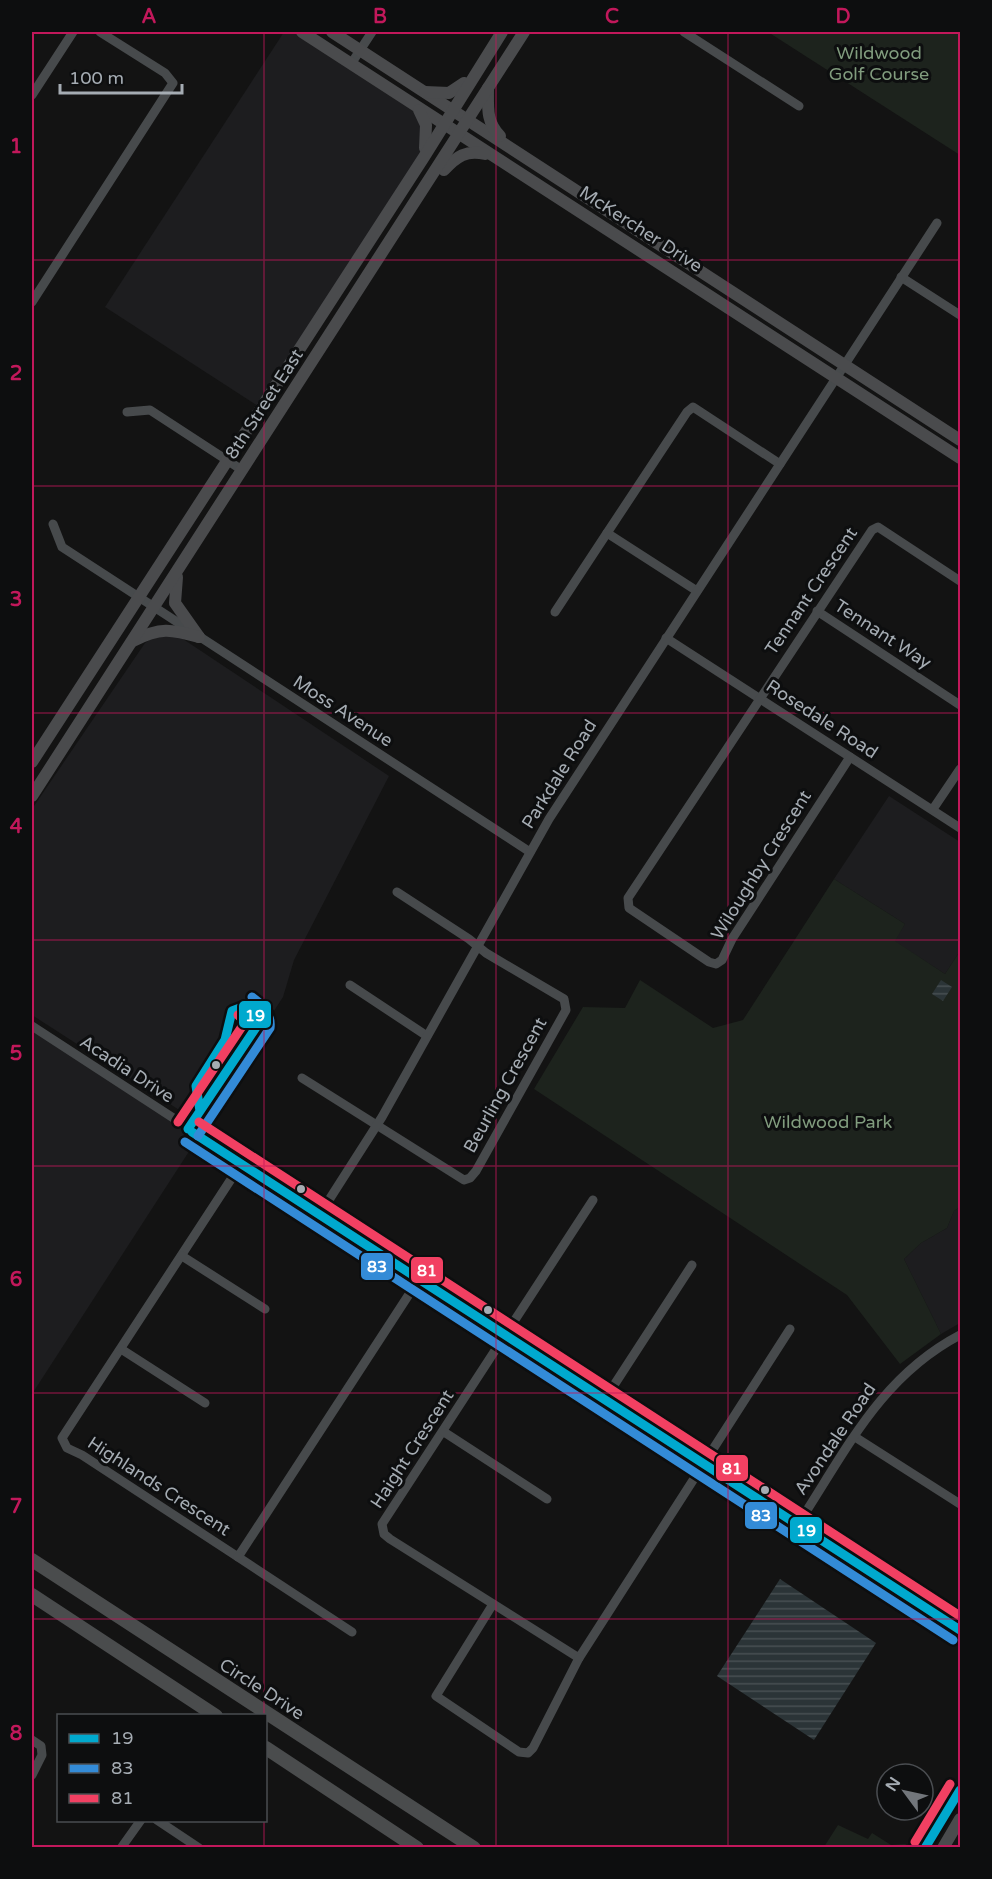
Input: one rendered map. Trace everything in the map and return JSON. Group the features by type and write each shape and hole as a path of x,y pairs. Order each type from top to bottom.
{"highway":[{"path":"32,1551 114,1614"},
{"name":"Circle Drive","path":"32,1560 474,1848"},
{"path":"32,1594 213,1714"},
{"path":"267,1749 417,1848"},
{"path":"388,1792 480,1848"}],"main road":[{"name":"McKercher Drive","path":"302,32 459,136 960,458"},
{"name":"McKercher Drive","path":"332,32 960,440"},
{"name":"8th Street East","path":"32,762 424,157 442,124 502,32"},
{"name":"8th Street East","path":"32,796 524,32"},
{"path":"424,92 454,92 472,77"},
{"path":"488,86 488,115 494,130 511,148"},
{"path":"419,109 426,125 424,157"},
{"path":"420,195 456,157 471,151 492,156"},
{"path":"178,570 174,586 175,603 199,637"},
{"path":"132,641 153,631 163,630 199,637"},
{"path":"924,1848 960,1790"},
{"path":"943,1848 960,1819"}],"street":[{"path":"32,95 73,32"},
{"path":"32,303 173,83 165,73 100,32"},
{"path":"351,64 372,32"},
{"path":"684,32 799,106"},
{"name":"Parkdale Road","path":"320,1214 377,1125 530,852 666,638 937,223"},
{"path":"901,277 960,315"},
{"path":"555,612 687,412 693,407 780,464"},
{"path":"127,412 150,410 242,470"},
{"name":"Moss Avenue","path":"52,524 62,547 530,852"},
{"name":"Tennant Crescent","path":"760,699 872,530 878,527 960,581"},
{"path":"607,533 697,591"},
{"name":"Tennant Way","path":"817,611 960,705"},
{"name":"Rosedale Road","path":"666,638 960,828"},
{"name":"Wiloughby Crescent","path":"760,699 628,898 628,908 709,963 716,964 722,960 732,939 850,757"},
{"path":"933,809 960,769"},
{"path":"397,892 477,946"},
{"name":"Beurling Crescent","path":"377,1125 459,1179 470,1178 566,1010 564,999 477,946"},
{"path":"350,985 427,1036"},
{"name":"Acadia Drive","path":"32,1026 960,1630"},
{"path":"302,1078 377,1125"},
{"name":"Highlands Crescent","path":"241,1164 62,1438 68,1449 82,1455 238,1557 419,1279"},
{"name":"Haight Crescent","path":"579,1658 390,1539 382,1528 382,1524 593,1200"},
{"path":"182,1256 265,1309"},
{"path":"605,1399 692,1265"},
{"path":"493,1604 436,1696 519,1752 528,1753 533,1748 579,1658 790,1329"},
{"name":"Avondale Road","path":"798,1524 886,1391 915,1364 960,1335"},
{"path":"121,1348 205,1403"},
{"path":"444,1432 547,1499"},
{"path":"855,1437 960,1504"},
{"path":"238,1557 352,1632"},
{"path":"32,1740 41,1746 42,1755 32,1775"},
{"path":"121,1848 140,1822"},
{"path":"159,1822 199,1848"}],"shaded area":[{"path":"284,32 302,32 419,109 424,157 261,408 105,307"},
{"path":"157,635 180,637 389,776 294,960 283,997 201,1124 32,1015 32,809 145,643"},
{"path":"889,796 960,842 960,951 945,974 894,941 905,924 834,879"},
{"path":"941,980 952,987 943,1001 932,994"},
{"path":"32,1026 199,1136 32,1394"},
{"path":"960,1207 960,1323 941,1334 904,1259 921,1243 947,1228 954,1211"},
{"path":"780,1579 876,1643 814,1740 717,1676"}],"green space":[{"name":"Wildwood Golf Course","path":"768,32 960,32 960,155"},
{"name":"Wildwood Park","path":"834,879 905,924 895,941 945,974 960,951 960,1207 954,1211 947,1228 921,1243 904,1259 941,1334 900,1364 847,1295 534,1089 583,1007 625,1008 640,980 713,1028 743,1020"},
{"path":"838,1825 868,1839 872,1833 891,1845 905,1844 910,1847 824,1847"}],"transit line":[{"name":"83","path":"198,1136 270,1028 266,1010 252,997"},
{"name":"19","path":"188,1129 259,1023 254,1013 245,1006 232,1011 225,1040 196,1086 200,1111"},
{"name":"81","path":"178,1122 245,1022 238,1015"},
{"name":"81","path":"199,1122 960,1616"},
{"name":"19","path":"192,1132 960,1630"},
{"name":"83","path":"185,1142 953,1640"},
{"name":"81","path":"915,1842 950,1784"},
{"name":"19","path":"925,1848 960,1790"}]}
